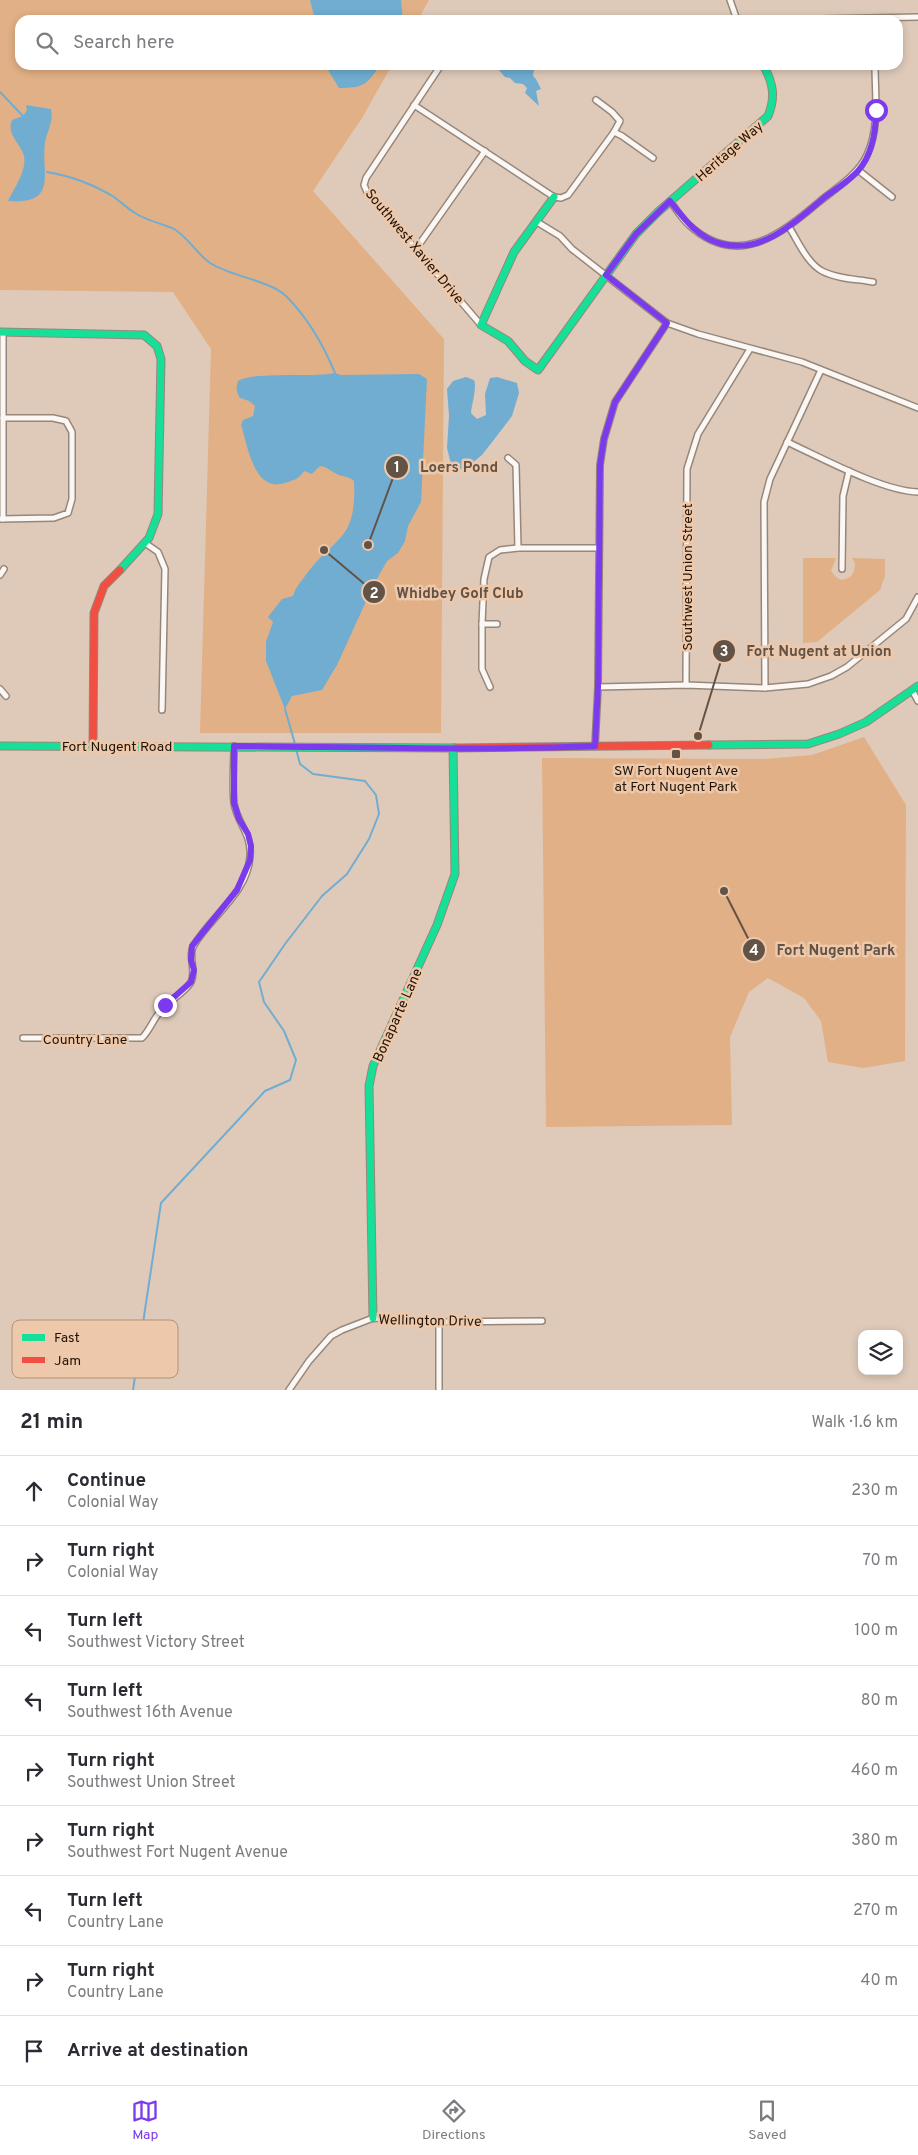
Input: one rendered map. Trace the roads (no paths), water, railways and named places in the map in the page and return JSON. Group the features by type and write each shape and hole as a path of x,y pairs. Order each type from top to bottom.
{"street":[{"path":"730,0 735,15"},
{"path":"903,18 918,17"},
{"name":"Southwest Xavier Drive","path":"438,70 366,178 364,184 367,192 481,325"},
{"name":"Heritage Way","path":"481,325 490,332 511,342 526,365 538,370 636,234 670,201 768,116 773,105 774,94 772,82 766,70"},
{"path":"670,201 689,225 708,238 722,244 739,245 758,242 778,234 789,227 858,170 867,155 874,132 875,70"},
{"path":"414,105 554,196 561,198 568,196 620,121 612,112 596,100"},
{"path":"614,132 653,158"},
{"path":"416,248 485,151"},
{"path":"858,170 892,198"},
{"path":"481,325 514,252 554,196"},
{"path":"537,222 560,236 572,249 667,323 750,349 802,362 918,408"},
{"path":"789,227 810,261 822,271 842,277 873,282"},
{"path":"595,746 598,687 600,465 604,439 615,402 667,323"},
{"path":"3,418 53,418 66,421 72,432 72,500 68,513 54,518 1,519 2,332 144,335 157,346 160,359 158,514 149,538 104,586 94,613 93,746"},
{"name":"Southwest Union Street","path":"686,685 687,469 698,434 750,349"},
{"path":"765,688 764,502 770,479 821,370"},
{"path":"787,442 849,471 904,492 918,492"},
{"path":"508,458 516,465 518,548"},
{"path":"842,569 843,496 849,471"},
{"path":"145,543 158,552 165,569 162,710"},
{"path":"490,688 482,669 482,624 484,579 490,558 500,550 518,548 598,548"},
{"path":"0,575 4,569"},
{"path":"598,687 686,685 765,688 808,684 832,676 847,667 906,619 918,597"},
{"path":"482,624 497,624"},
{"path":"915,688 918,702"},
{"name":"Fort Nugent Road","path":"0,746 531,748 808,744 838,736 870,721 915,688"},
{"path":"0,689 6,696"},
{"name":"Country Lane","path":"23,1038 142,1038 165,1005 191,982 194,970 191,960 192,946 237,890 250,860 251,846 248,834 239,819 234,803 234,746"},
{"name":"Bonaparte Lane","path":"373,1318 370,1086 373,1066 437,925 455,874 453,748"},
{"name":"Wellington Drive","path":"289,1390 308,1362 331,1336 373,1318 439,1322 542,1321"},
{"path":"439,1322 439,1390"}],"water":[{"path":"310,0 401,0 402,15 314,15"},
{"path":"328,70 376,70 364,84 339,88"},
{"path":"499,70 534,70 533,76 541,89 536,91 539,106 525,93 527,88 523,84 515,83 510,78 505,77"},
{"path":"26,105 51,109 52,113 45,143 44,185 41,192 35,198 24,201 8,201 24,167 24,156 12,134 11,125 12,120 23,116 27,110"},
{"path":"335,373 341,375 419,374 427,379 421,502 408,526 405,541 398,553 387,561 373,586 337,665 322,690 292,696 285,709 266,661 266,642 273,622 268,617 282,599 293,596 296,588 305,576 348,527 354,501 354,481 320,466 312,474 304,471 298,478 285,483 274,484 266,481 259,475 254,466 241,425 243,420 253,416 255,406 249,401 240,398 237,386 238,381 257,376"},
{"path":"466,377 474,380 475,383 471,413 477,419 486,415 485,394 490,378 497,377 517,383 519,393 512,416 482,455 466,468 459,470 452,468 447,448 449,416 447,389 453,381"}],"waterway":[{"path":"0,92 23,116"},
{"path":"47,172 73,178 98,188 140,216 174,229 184,236 210,263 279,291 294,304 308,322 335,373"},
{"path":"285,709 295,744"},
{"path":"143,1320 161,1203 265,1091 290,1080 296,1060 284,1031 264,1002 259,982 322,896 347,874 369,839 379,814 376,795 365,781 313,774 300,764 296,749"},
{"path":"133,1390 135,1378"}],"place":[{"name":"Loers Pond","path":"368,545"},
{"name":"Whidbey Golf Club","path":"324,550"},
{"name":"Fort Nugent at Union","path":"698,736"},
{"name":"SW Fort Nugent Ave at Fort Nugent Park","path":"676,754"},
{"name":"Fort Nugent Park","path":"724,891"}]}
